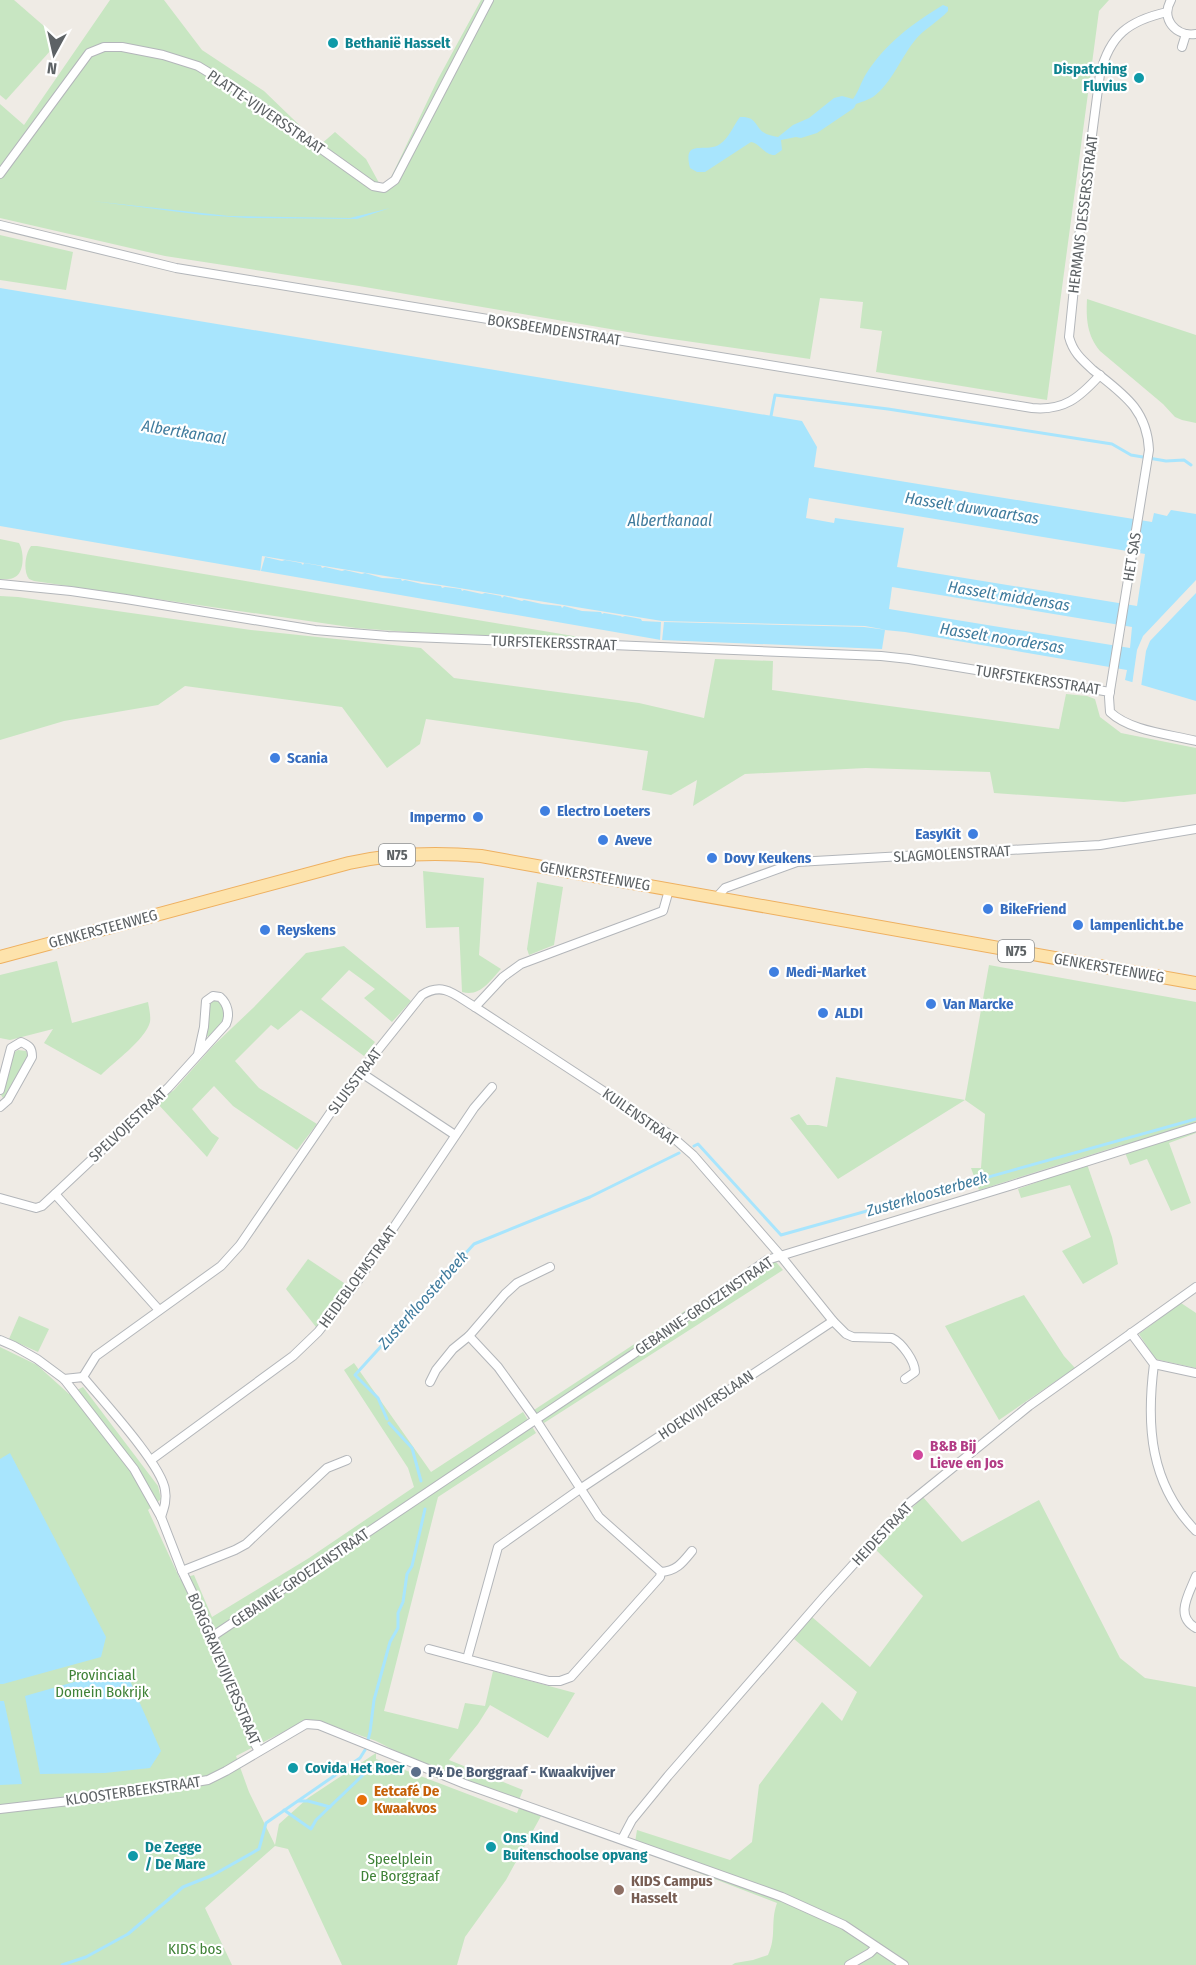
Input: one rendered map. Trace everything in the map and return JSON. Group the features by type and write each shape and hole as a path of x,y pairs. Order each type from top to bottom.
{"main road":[{"name":"GENKERSTEENWEG","path":"0,957 337,866 389,855 435,853 481,856 1196,983"}],"street":[{"name":"PLATTE-VIJVERSSTRAAT","path":"0,174 89,53 112,46 163,55 198,66 244,94 373,186 384,188 395,180 489,0"},
{"path":"1171,0 1167,12 1173,27 1186,34 1196,33"},
{"name":"HERMANS DESSERSSTRAAT","path":"1144,422 1137,409 1127,398 1079,358 1072,348 1069,326 1100,74 1104,58 1112,43 1135,22 1167,12"},
{"path":"1182,47 1186,34"},
{"name":"BOKSBEEMDENSTRAAT","path":"0,225 186,270 1032,408 1046,409 1074,400 1100,375"},
{"name":"HET SAS","path":"1110,692 1149,450 1144,422"},
{"name":"TURFSTEKERSSTRAAT","path":"0,584 126,599 315,630 485,641 881,656 1110,692"},
{"path":"1110,692 1108,705 1110,712 1117,718 1129,724 1196,741"},
{"name":"SLAGMOLENSTRAAT","path":"716,898 725,888 797,862 1100,845 1196,829"},
{"path":"476,1007 502,976 521,964 663,911 669,890"},
{"name":"SLUISSTRAAT","path":"83,1377 96,1356 221,1266 240,1245 339,1100 422,995 433,989 445,989 476,1007"},
{"name":"SPELVOJESTRAAT","path":"0,1198 36,1208 42,1206 168,1088 198,1054 228,1020 226,1004 220,997 213,996 207,999 205,1004 204,1027 198,1054"},
{"name":"KUILENSTRAAT","path":"476,1007 669,1134 693,1155 780,1255"},
{"path":"0,1090 11,1048 21,1042 29,1046 32,1050 32,1057 8,1100 0,1107"},
{"path":"360,1072 455,1135"},
{"name":"HEIDEBLOEMSTRAAT","path":"151,1460 293,1356 318,1332 361,1276 455,1135 492,1087"},
{"name":"GEBANNE-GROEZENSTRAAT","path":"213,1636 536,1420 767,1260 1196,1127"},
{"path":"55,1194 159,1310"},
{"path":"780,1255 832,1321 846,1334 853,1337 892,1338 898,1341 915,1365 915,1371 905,1379"},
{"path":"429,1382 453,1349 469,1336 505,1294 517,1284 550,1267"},
{"name":"HEIDESTRAAT","path":"622,1839 632,1820 676,1767 816,1605 908,1504 1029,1406 1196,1287"},
{"name":"HOEKVIJVERSLAAN","path":"467,1659 498,1547 580,1489 832,1321"},
{"path":"1131,1333 1154,1364 1196,1373"},
{"path":"469,1336 498,1367 536,1420 599,1517 662,1572 671,1572 692,1551"},
{"name":"BORGGRAVEVIJVERSSTRAAT","path":"0,1340 37,1359 64,1379 134,1468 161,1517 182,1571 213,1636 251,1737 259,1751 306,1724 319,1725 465,1784 782,1897 844,1925 904,1965"},
{"path":"1154,1364 1149,1398 1154,1456 1169,1494 1186,1521 1196,1531"},
{"path":"64,1379 83,1377"},
{"name":"BORGGRAVEVIJVERSSTRAAT","path":"83,1377 151,1460 165,1488 165,1505 161,1517"},
{"path":"182,1571 235,1551 246,1544 327,1468 347,1460"},
{"path":"429,1649 560,1682 571,1677 662,1572"},
{"path":"1196,1576 1184,1609 1184,1618 1196,1628"},
{"name":"KLOOSTERBEEKSTRAAT","path":"0,1809 104,1797 208,1780 259,1751"},
{"path":"849,1965 876,1947"}],"green space":[{"path":"0,0 14,0 60,40 6,100 0,95"},
{"path":"110,0 164,0 202,50 264,91 320,145 335,132 366,159 384,192 438,79 481,0 1109,0 1099,11 1047,400 876,372 882,331 860,328 863,302 820,298 810,359 651,336 359,286 165,256 0,218 0,104 24,125"},
{"path":"0,235 73,252 66,290 0,280"},
{"path":"1087,299 1196,335 1196,423 1175,417 1163,404 1100,351 1092,339 1088,326"},
{"path":"0,539 19,543 21,547 23,556 21,571 12,579 0,579"},
{"path":"31,546 597,640 356,628 34,581 27,576 25,567 27,553"},
{"path":"0,596 251,630 421,648 454,678 639,703 704,718 715,659 773,661 772,690 1059,729 1066,694 1087,696 1095,699 1100,717 1121,733 1196,748 1196,794 1124,802 994,793 990,772 866,768 745,774 693,806 697,780 671,795 642,790 648,751 426,719 420,744 387,768 342,707 185,686 158,705 64,721 0,740"},
{"path":"423,871 484,878 479,955 501,969 479,990 462,992 459,927 426,928"},
{"path":"537,882 563,887 554,945 529,955 527,949"},
{"path":"344,946 411,1001 392,1022 364,998 375,989 349,970 321,999 375,1042 364,1056 301,1010 278,1030 271,1025 235,1061 259,1088 317,1124 297,1150 233,1106 214,1086 192,1109 219,1138 207,1157 157,1103 174,1090 213,1046 306,953"},
{"path":"57,961 72,1023 148,1002 150,1022 147,1029 136,1043 101,1075 44,1043 53,1029 10,1040 0,1038 0,975"},
{"path":"989,965 1196,1002 1196,1133 1169,1143 1191,1203 1171,1211 1147,1159 1130,1165 1122,1145 979,1190 971,1168 981,1168 985,1114 965,1100"},
{"path":"217,1000 222,1003 225,1018 212,1036 208,1037 206,1034 209,1006 211,1002"},
{"path":"18,1050 26,1051 28,1057 3,1098 1,1095 13,1053"},
{"path":"836,1077 965,1100 838,1179 790,1118 799,1114 807,1125 827,1127"},
{"path":"1087,1164 1112,1237 1118,1264 1083,1284 1062,1251 1091,1237 1070,1185 1021,1198 1018,1189"},
{"path":"770,1255 783,1270 544,1423 534,1410"},
{"path":"308,1259 347,1285 316,1327 286,1289"},
{"path":"1024,1295 1064,1356 1075,1368 999,1420 945,1326"},
{"path":"1181,1303 1196,1313 1196,1368 1155,1359 1139,1334"},
{"path":"19,1316 49,1329 38,1352 9,1339"},
{"path":"0,1347 37,1365 69,1394 83,1387 158,1486 161,1499 148,1510 180,1579 194,1575 212,1617 309,1558 414,1487 408,1468 344,1370 354,1363 431,1472 523,1412 536,1433 438,1497 384,1711 458,1729 465,1703 485,1706 493,1671 575,1693 548,1738 490,1705 449,1760 523,1790 519,1800 427,1767 376,1741 319,1721 301,1723 236,1756 249,1792 275,1845 279,1824 308,1798 376,1753 376,1759 517,1813 519,1808 541,1816 506,1880 465,1937 457,1965 342,1965 288,1849 275,1846 205,1908 232,1965 0,1965"},
{"path":"923,1497 962,1542 1039,1500 1120,1658 1145,1678 1196,1687 1196,1965 732,1965 768,1955 777,1903 634,1848 637,1830 730,1860 752,1842 759,1785 822,1702 842,1721 857,1692 794,1639 812,1617 870,1667 923,1596 873,1547"}],"water":[{"path":"943,5 948,7 948,11 916,39 886,85 873,97 856,104 854,108 817,133 801,138 781,140 782,150 775,155 771,155 751,142 705,172 697,172 690,168 688,158 692,149 714,147 720,144 740,117 749,118 763,132 778,137 793,125 809,118 834,98 842,96 853,99 866,74 882,53 910,27"},
{"path":"92,201 229,216 350,218 390,208 357,219 247,218 203,215"},
{"name":"Albertkanaal","path":"0,288 802,421 817,447 814,467 1152,522 1154,513 1167,516 1171,510 1196,514 1196,701 1125,680 1127,670 905,632 885,630 882,649 661,640 0,526","holes":["809,498 1145,554 1137,606 897,567 904,528 835,518 834,523 806,518","892,587 1132,627 1130,648 889,609"]},
{"path":"10,1453 106,1637 101,1657 0,1684 0,1459"},
{"path":"102,1674 127,1674 161,1751 150,1768 105,1773 40,1774 25,1696"},
{"path":"0,1701 4,1701 22,1784 0,1785"}],"pier":[{"path":"262,556 662,621 865,626 887,630 864,627 664,622 662,641 660,641 661,622 642,621 564,606 562,608 504,596 502,598 485,593 442,588 265,557 260,574"},
{"path":"1196,580 1196,593 1150,641 1146,651 1141,687 1132,685 1137,650 1143,636"}],"waterway":[{"path":"771,416 775,395 888,409 1112,444 1131,455 1166,461 1184,460 1191,465"},
{"name":"Zusterkloosterbeek","path":"694,1146 698,1144 781,1235 1196,1119"},
{"name":"Zusterkloosterbeek","path":"387,1419 378,1398 355,1375 474,1244 590,1197 679,1153"},
{"name":"Zusterkloosterbeek","path":"389,1423 412,1448 421,1481"},
{"name":"Zusterkloosterbeek","path":"368,1740 374,1700 390,1642 398,1628 398,1613 403,1602 407,1574 412,1566 425,1509"},
{"name":"Zusterkloosterbeek","path":"62,1965 86,1957 128,1934 183,1887 213,1875 259,1849 266,1823 360,1758 365,1750"},
{"path":"284,1810 311,1829 316,1820 363,1775 350,1764"},
{"path":"299,1801 330,1807"}],"place":[{"name":"Bethanië Hasselt","path":"333,43"},
{"name":"Dispatching Fluvius","path":"1139,78"},
{"name":"Scania","path":"275,758"},
{"name":"Electro Loeters","path":"545,811"},
{"name":"Impermo","path":"478,817"},
{"name":"EasyKit","path":"973,834"},
{"name":"Aveve","path":"603,840"},
{"name":"Dovy Keukens","path":"712,858"},
{"name":"BikeFriend","path":"988,909"},
{"name":"lampenlicht.be","path":"1078,925"},
{"name":"Reyskens","path":"265,930"},
{"name":"Medi-Market","path":"774,972"},
{"name":"Van Marcke","path":"931,1004"},
{"name":"ALDI","path":"823,1013"},
{"name":"B&B Bij Lieve en Jos","path":"918,1455"},
{"name":"Covida Het Roer","path":"293,1768"},
{"name":"P4 De Borggraaf - Kwaakvijver","path":"416,1772"},
{"name":"Eetcafé De Kwaakvos","path":"362,1800"},
{"name":"Ons Kind Buitenschoolse opvang","path":"491,1847"},
{"name":"De Zegge / De Mare","path":"133,1856"},
{"name":"KIDS Campus Hasselt","path":"619,1890"}],"water label":[{"name":"Hasselt duwvaartsas","path":"972,508"},
{"name":"Hasselt middensas","path":"1009,596"},
{"name":"Hasselt noordersas","path":"1002,638"}],"park label":[{"name":"Provinciaal Domein Bokrijk","path":"102,1684"},
{"name":"Speelplein De Borggraaf","path":"400,1868"},
{"name":"KIDS bos","path":"195,1949"}]}
